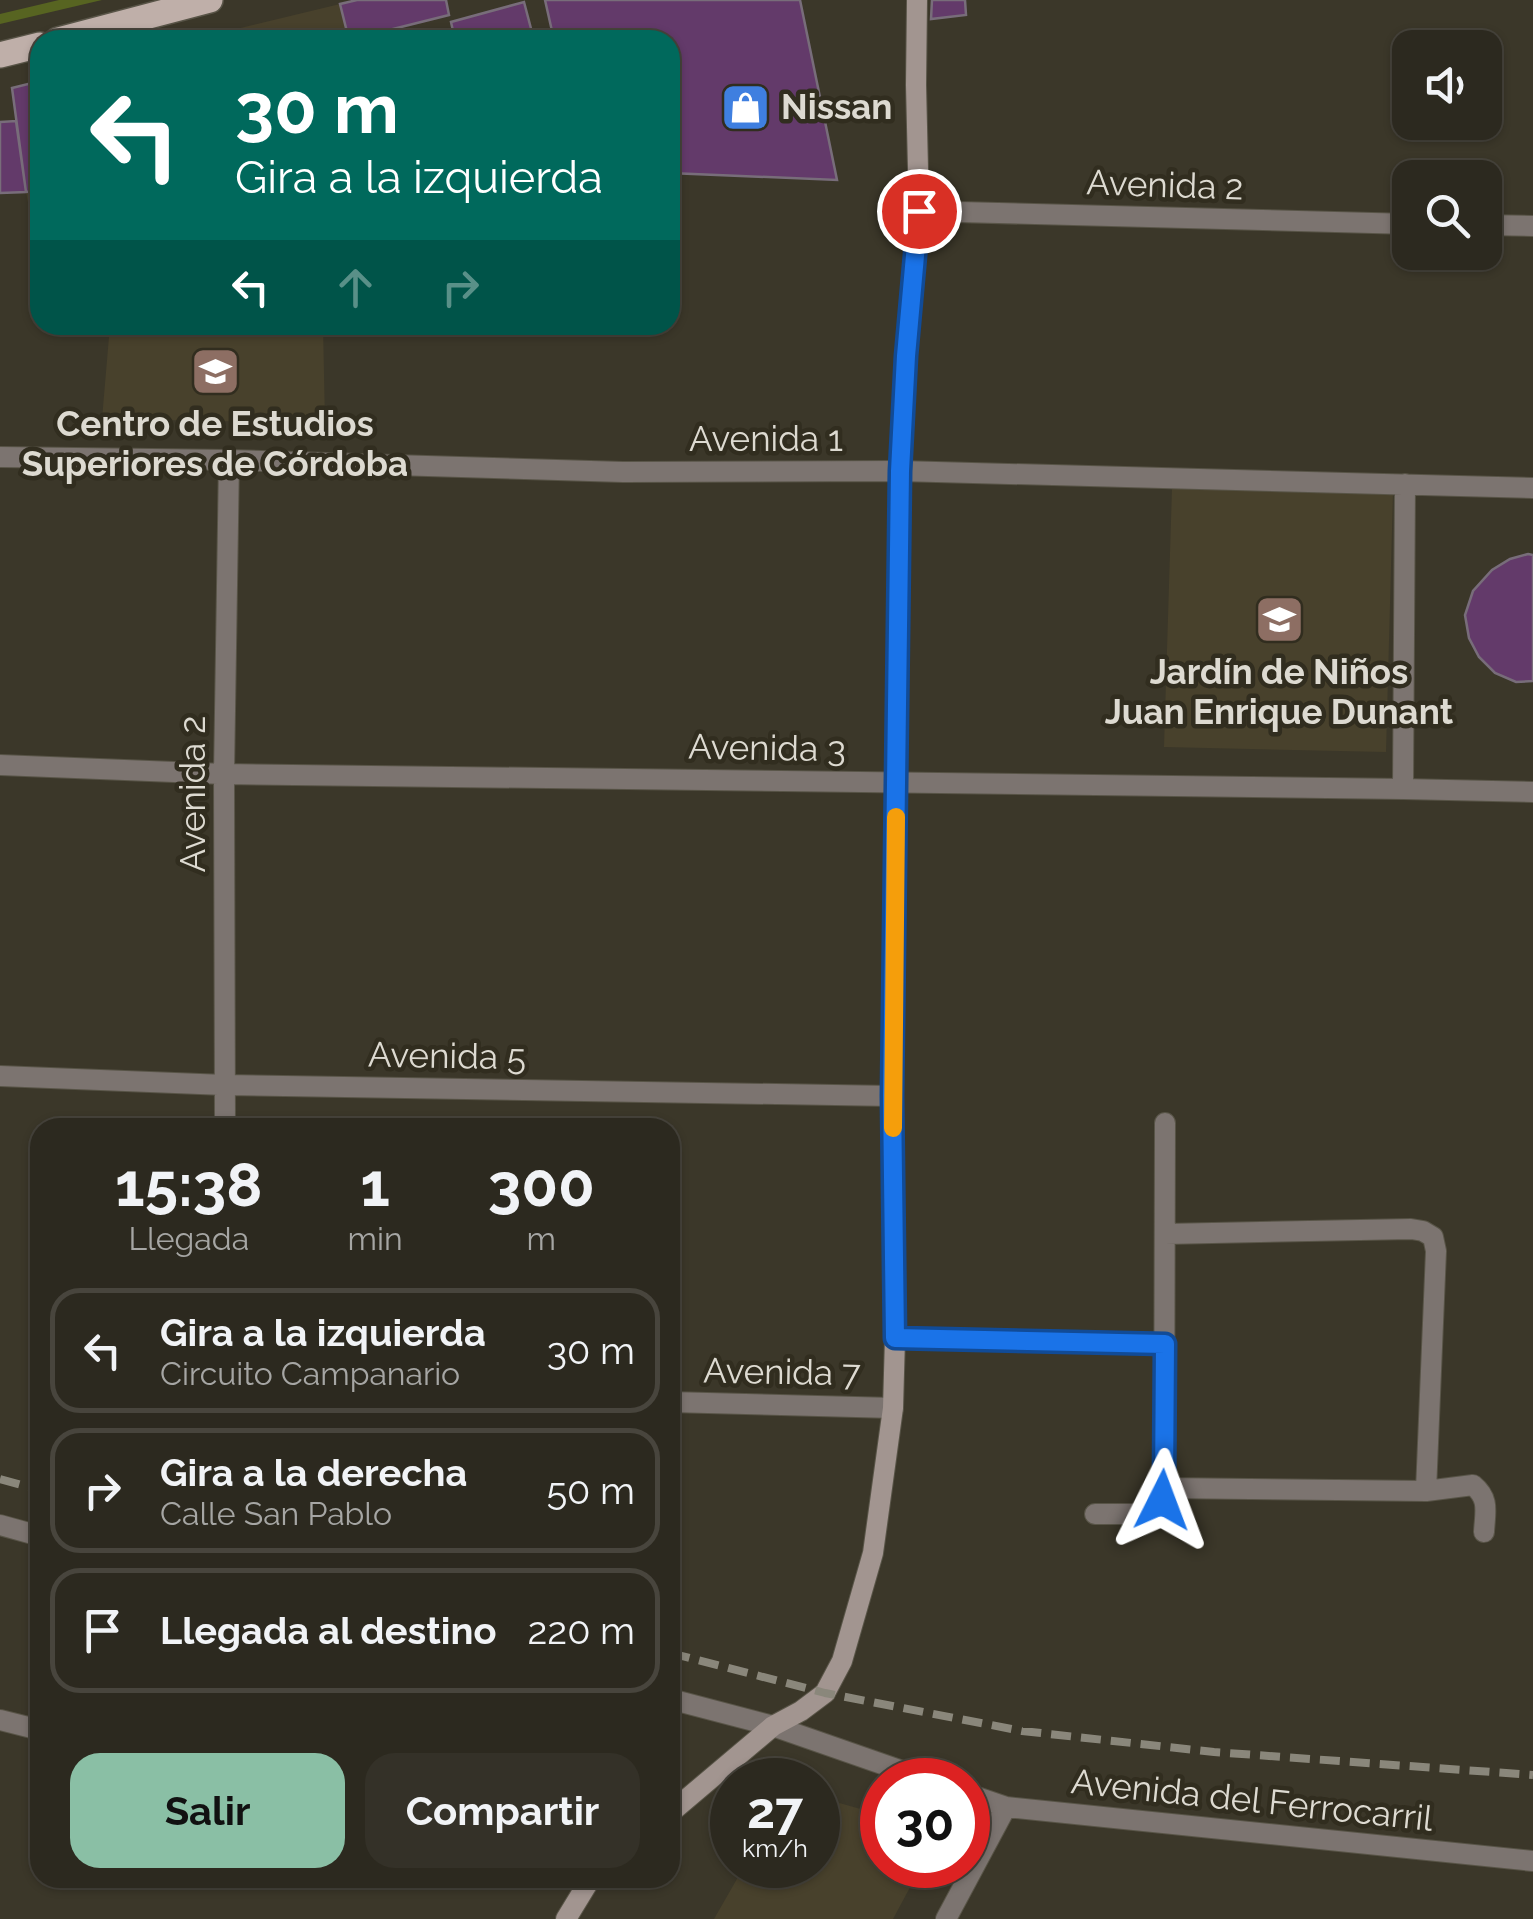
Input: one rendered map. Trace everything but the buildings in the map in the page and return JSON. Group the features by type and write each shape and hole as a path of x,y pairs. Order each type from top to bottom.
{"main road":[{"path":"96,30 210,0"},
{"path":"0,55 30,48"}],"street":[{"path":"680,1804 774,1726 825,1693 842,1661 873,1553 893,1408 892,1096 900,471 919,211 917,0"},
{"name":"Avenida 2","path":"919,211 1392,224"},
{"path":"1502,225 1533,226"},
{"name":"Avenida 1","path":"0,456 623,472 900,471 1533,488"},
{"name":"Avenida 2","path":"225,1118 224,774 229,460"},
{"path":"1403,788 1404,484"},
{"name":"Avenida 3","path":"0,764 224,774 1533,792"},
{"name":"Avenida 5","path":"0,1076 892,1096"},
{"path":"1095,1514 1149,1514 1162,1500 1165,1123"},
{"path":"1165,1234 1411,1229 1432,1237 1436,1251 1426,1491"},
{"path":"895,1338 1165,1344"},
{"name":"Avenida 7","path":"680,1402 893,1408"},
{"path":"1164,1488 1426,1491 1473,1485 1483,1493 1484,1532"},
{"path":"0,1525 30,1533"},
{"path":"680,1702 774,1726 865,1758"},
{"path":"0,1720 30,1728"},
{"name":"Avenida del Ferrocarril","path":"990,1802 1006,1807 1533,1861"},
{"path":"946,1919 1006,1807"},
{"path":"566,1919 584,1888"}],"shaded area":[{"path":"340,4 346,30 232,30"},
{"name":"Centro de Estudios Superiores de Córdoba","path":"109,335 323,335 325,423 102,419"},
{"name":"Jardín de Niños Juan Enrique Dunant","path":"1172,488 1393,493 1386,752 1164,747"},
{"path":"840,1803 860,1809 860,1888 910,1888 893,1919 714,1919 732,1888 840,1888"}],"green space":[{"path":"59,0 102,0 0,24 0,14"}],"railway":[{"path":"0,1479 30,1487"},
{"path":"680,1656 825,1693 1022,1731 1214,1752 1533,1775"}],"slow traffic":[{"path":"893,1128 896,817"}],"place":[{"name":"Nissan","path":"746,107"},
{"name":"Centro de Estudios Superiores de Córdoba","path":"215,372"},
{"name":"Jardín de Niños Juan Enrique Dunant","path":"1279,620"}],"route":[{"path":"919,211 900,471 892,1096 895,1338 1165,1344 1162,1500"}]}
